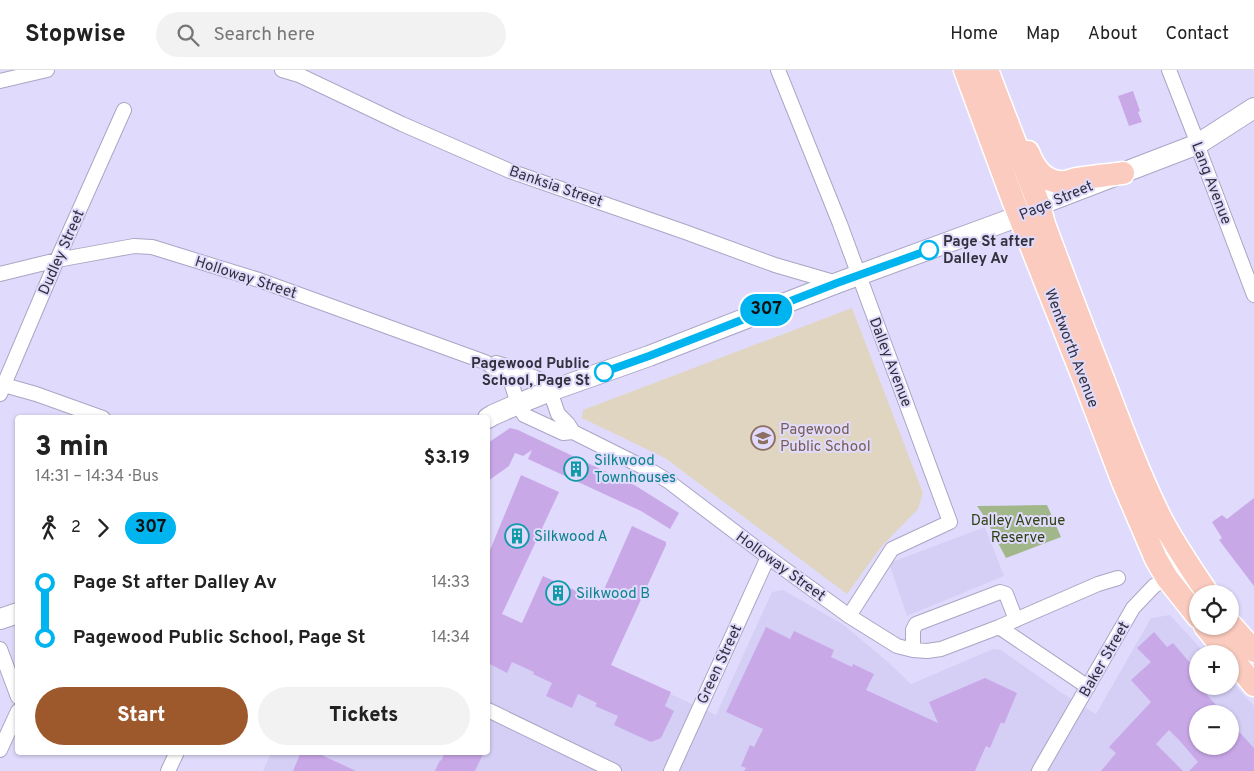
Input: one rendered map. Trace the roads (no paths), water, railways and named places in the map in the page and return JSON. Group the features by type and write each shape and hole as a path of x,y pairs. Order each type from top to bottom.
{"main road":[{"name":"Wentworth Avenue","path":"965,70 1123,482 1156,559 1167,578 1189,606"},
{"name":"Wentworth Avenue","path":"987,70 1040,206 1044,224 1090,347 1137,466 1161,517 1202,585"},
{"name":"Page Street","path":"490,417 550,391 649,356 837,283 1020,216 1040,206 1198,144 1254,108"},
{"path":"1002,109 1023,136 1033,164 1047,178 1064,182 1122,173"},
{"name":"Baker Street","path":"1167,578 1189,566"},
{"path":"0,619 15,614"},
{"path":"1239,634 1254,651"},
{"path":"1212,635 1221,645"},
{"path":"1239,667 1254,685"}],"street":[{"path":"0,81 47,70"},
{"name":"Banksia Street","path":"282,70 299,75 402,124 510,171 775,265 837,283"},
{"name":"Dalley Avenue","path":"778,70 840,224 950,522 892,549 849,616"},
{"name":"Lang Avenue","path":"1169,70 1254,295"},
{"name":"Dudley Street","path":"2,389 124,110"},
{"name":"Holloway Street","path":"0,274 57,260 134,246 152,246 260,280 485,362 503,365 535,377 541,380 550,391 558,414 573,432 654,472 849,616 898,646 913,650 941,649 1016,620 1098,584 1118,578"},
{"name":"Holloway Street","path":"485,362 512,382 518,404 524,415 563,433 573,432"},
{"path":"2,389 36,394 95,415"},
{"name":"Green Street","path":"671,771 768,557"},
{"name":"Baker Street","path":"1039,771 1134,608 1154,586 1167,578"},
{"path":"913,650 913,630 916,624 1000,592 1006,594 1016,620"},
{"path":"999,627 1088,687"},
{"path":"0,649 15,689"},
{"path":"490,711 614,771"},
{"path":"0,750 15,718"},
{"path":"168,771 176,755"}],"place":[{"name":"Page St after Dalley Av","path":"929,250"},
{"name":"Pagewood Public School, Page St","path":"604,372"},
{"name":"Pagewood Public School","path":"763,438"},
{"name":"Silkwood Townhouses","path":"576,469"},
{"name":"Silkwood A","path":"517,536"},
{"name":"Silkwood B","path":"558,593"}],"park label":[{"name":"Dalley Avenue Reserve","path":"1018,528"}]}
